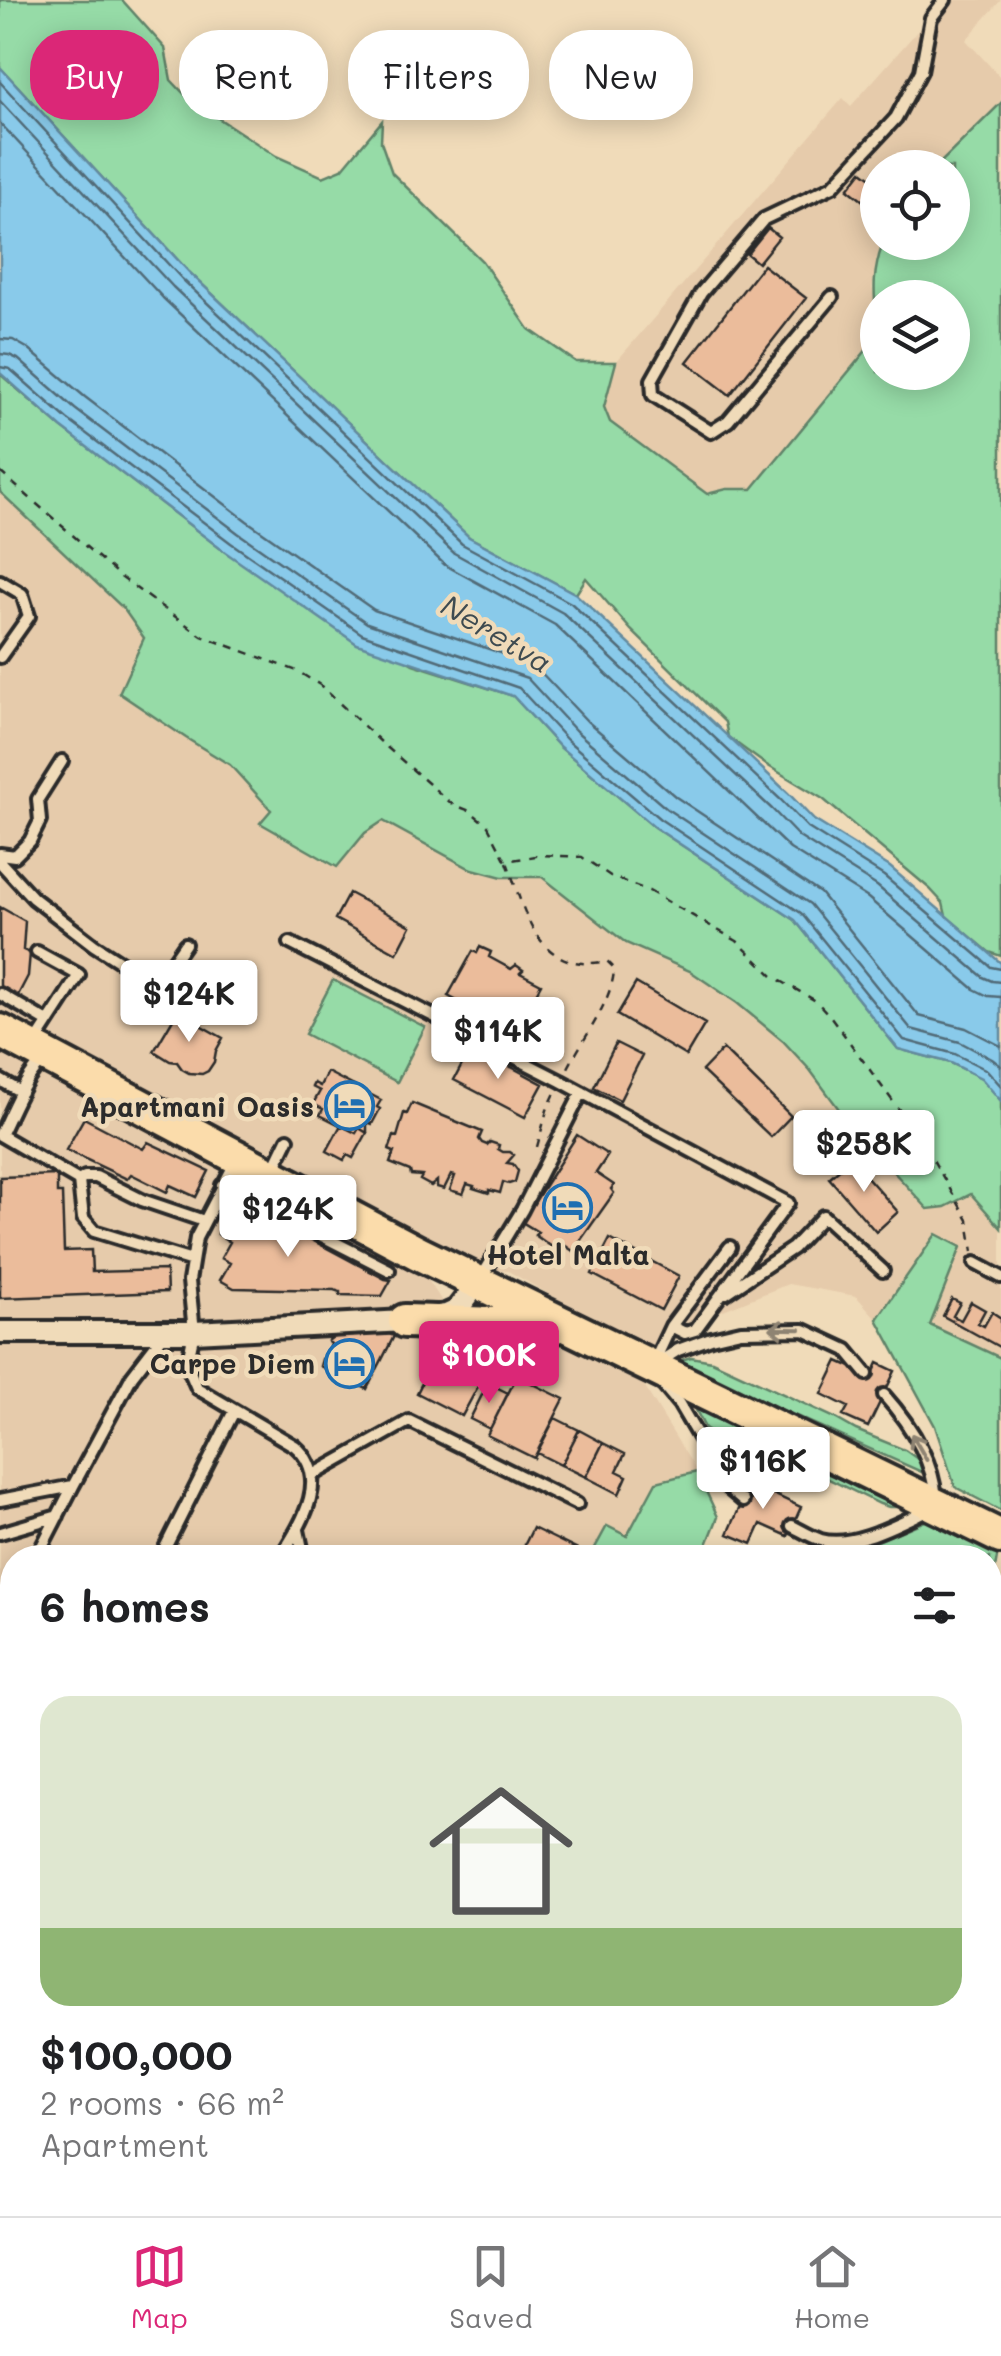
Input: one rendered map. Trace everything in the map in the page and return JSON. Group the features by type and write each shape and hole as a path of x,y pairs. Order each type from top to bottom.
{"main road":[{"path":"0,1031 43,1042 230,1172 270,1175 404,1262 436,1273 442,1293 432,1309 405,1321"},
{"path":"404,1262 478,1283 1001,1537"},
{"path":"405,1321 567,1326"}],"street":[{"path":"0,1332 194,1332 405,1321 457,1310 478,1283"}],"lane":[{"path":"832,297 728,421 711,432 653,396 652,380 701,293 764,219 833,186 896,118 921,70 930,18 944,0"},
{"path":"0,580 22,594 29,616 0,657"},
{"path":"0,854 15,856 30,841 40,821 38,799 62,761"},
{"path":"0,862 33,898 136,972 165,974 185,944"},
{"path":"290,943 561,1081 788,1203 695,1330 684,1333 671,1326"},
{"path":"37,952 79,974 0,1135 79,1181"},
{"path":"0,994 43,1042"},
{"path":"0,1080 21,1092"},
{"path":"478,1283 522,1210 582,1092"},
{"path":"270,1175 288,1140"},
{"path":"288,1545 313,1491 313,1475 306,1457 295,1446 197,1388 187,1366 194,1332 189,1282 196,1238 230,1172 404,1262"},
{"path":"79,1181 96,1178 142,1200 204,1221"},
{"path":"79,1181 83,1218 94,1232 192,1261"},
{"path":"717,1300 792,1248 822,1216 883,1271"},
{"path":"651,1368 671,1326 730,1247"},
{"path":"975,1263 1001,1277"},
{"path":"651,1368 678,1350 710,1338 741,1331 788,1329 804,1330 846,1350 867,1374"},
{"path":"43,1545 132,1376 166,1332"},
{"path":"651,1368 678,1404 729,1489 742,1501"},
{"path":"792,1526 824,1541 842,1542 874,1534 936,1506 934,1478 926,1456 884,1395"},
{"path":"167,1545 234,1411"},
{"path":"313,1475 409,1420 577,1504"},
{"path":"0,1500 73,1486"},
{"path":"0,1534 58,1516"},
{"path":"298,1529 301,1545"}],"path":[{"path":"0,472 135,588 202,636 298,671 320,685 452,804 470,810 488,826 539,941 564,960 582,964 606,961 614,968 608,994 547,1110 534,1160"},
{"path":"506,861 542,855 582,858 612,877 707,922 737,941 774,977 816,1001 922,1141 968,1220 975,1263"}],"shaded area":[{"path":"945,0 1001,0 966,40 1001,78 1001,103 953,150 860,150 860,260 877,260 873,280 860,280 860,358 752,489 707,494 610,422 604,408 616,362 843,98 851,106"},
{"path":"0,492 123,608 144,639 120,693 230,765 271,810 261,823 365,833 383,821 502,877 542,876 626,943 690,971 783,1041 853,1128 927,1209 945,1207 971,1194 1001,1228 1001,1358 930,1325 961,1247 936,1234 877,1319 856,1296 788,1284 701,1319 648,1350 508,1271 394,1260 428,1280 464,1335 559,1344 636,1373 697,1472 656,1482 627,1536 607,1527 597,1545 0,1545"}],"green space":[{"path":"0,0 122,0 149,30 30,30 30,100 0,67"},
{"path":"159,41 165,48 171,80 179,88 179,120 221,120 276,156 323,177 342,169 382,121 381,142 392,173 482,261 529,329 576,362 616,362 604,407 610,422 707,494 752,489 860,358 860,390 970,390 970,280 876,280 877,263 970,260 970,150 953,150 1001,103 1001,956 989,952 946,916 943,903 930,889 823,799 728,737 725,722 631,630 586,578 576,594 469,537 189,272 49,120 159,120"},
{"path":"0,374 61,427 225,552 413,664 513,696 560,747 654,827 795,920 898,1049 951,1063 982,1078 1001,1101 1001,1228 971,1194 945,1207 928,1209 853,1128 783,1041 690,971 626,943 542,877 502,877 469,868 383,821 365,833 337,867 260,823 271,810 230,765 119,693 144,638 123,608 0,492"},
{"path":"333,980 425,1027 397,1082 305,1034"},
{"path":"936,1234 961,1247 930,1325 1001,1358 1001,1511 955,1487 935,1426 877,1319"},
{"path":"691,1357 712,1361 905,1450 919,1460 926,1474 675,1362"},
{"path":"701,1407 907,1507 880,1504 761,1446 727,1441 705,1428 696,1410"},
{"path":"697,1472 718,1517 707,1545 597,1545 607,1526 627,1536 656,1482"},
{"path":"932,1518 984,1545 868,1545"}],"water":[{"name":"Neretva","path":"0,67 30,100 30,120 49,120 189,272 469,537 576,594 814,820 890,867 1001,963 1001,1101 981,1078 951,1063 898,1049 795,920 654,827 560,747 513,696 357,644 225,552 61,427 0,373"}],"building":[{"path":"860,174 860,198 848,189"},
{"path":"768,228 779,237 758,263 747,254"},
{"path":"763,265 806,298 730,395 687,362"},
{"path":"349,893 411,926 397,953 335,919"},
{"path":"0,907 25,921 23,950 30,953 28,976 17,997 0,989"},
{"path":"480,947 491,952 489,957 511,969 516,965 523,970 520,973 541,984 515,1032 448,996 473,951 477,953"},
{"path":"636,983 705,1024 686,1056 617,1015"},
{"path":"177,1012 223,1038 214,1062 202,1074 189,1073 154,1051"},
{"path":"616,1043 642,1056 620,1100 594,1087"},
{"path":"472,1046 543,1084 525,1117 454,1080"},
{"path":"723,1049 791,1116 771,1137 702,1071"},
{"path":"327,1072 381,1100 372,1124 367,1122 367,1133 359,1128 356,1133 320,1115 323,1109 313,1104 320,1091 312,1087 314,1083 320,1086"},
{"path":"412,1103 482,1132 482,1143 499,1145 498,1149 514,1155 507,1163 518,1171 515,1182 503,1182 500,1193 467,1184 463,1194 450,1190 455,1176 451,1175 444,1189 437,1187 437,1181 431,1186 420,1180 422,1176 411,1175 390,1163 394,1136 397,1137 404,1113"},
{"path":"84,1118 143,1149 148,1142 209,1171 196,1197 170,1185 167,1192 131,1174 127,1179 66,1150"},
{"path":"341,1125 356,1133 359,1128 367,1133 353,1158 347,1155 344,1160 327,1151"},
{"name":"Hotel Malta","path":"577,1135 608,1155 596,1173 614,1185 614,1193 573,1251 557,1240 552,1247 522,1222"},
{"path":"851,1159 898,1212 876,1232 829,1178"},
{"path":"57,1175 57,1193 62,1193 64,1251 91,1250 92,1272 166,1270 167,1292 0,1298 0,1177"},
{"path":"234,1205 275,1225 278,1222 391,1280 382,1296 340,1295 334,1290 234,1288 220,1280 230,1263 221,1258 230,1242 218,1234"},
{"path":"610,1239 679,1276 661,1310 592,1274"},
{"path":"952,1299 960,1303 953,1316 961,1320 971,1302 985,1310 978,1323 984,1326 992,1312 1001,1318 1001,1348 943,1316"},
{"name":"Carpe Diem","path":"387,1333 394,1336 367,1389 320,1366 333,1337"},
{"path":"436,1355 482,1379 462,1416 417,1393"},
{"path":"838,1361 872,1376 878,1363 895,1371 868,1427 843,1416 848,1407 822,1394"},
{"path":"517,1376 564,1399 534,1458 487,1435"},
{"path":"488,1383 508,1393 490,1429 470,1419"},
{"path":"555,1418 579,1430 561,1465 537,1453"},
{"path":"579,1430 603,1443 586,1477 561,1465"},
{"path":"603,1443 625,1454 617,1471 627,1476 619,1494 586,1477"},
{"path":"754,1475 778,1485 773,1494 801,1507 788,1536 761,1524 752,1544 728,1534"},
{"path":"533,1528 568,1545 524,1545"}],"place":[{"name":"Apartmani Oasis","path":"349,1106"},
{"name":"Hotel Malta","path":"568,1207"},
{"name":"Carpe Diem","path":"350,1363"}]}
